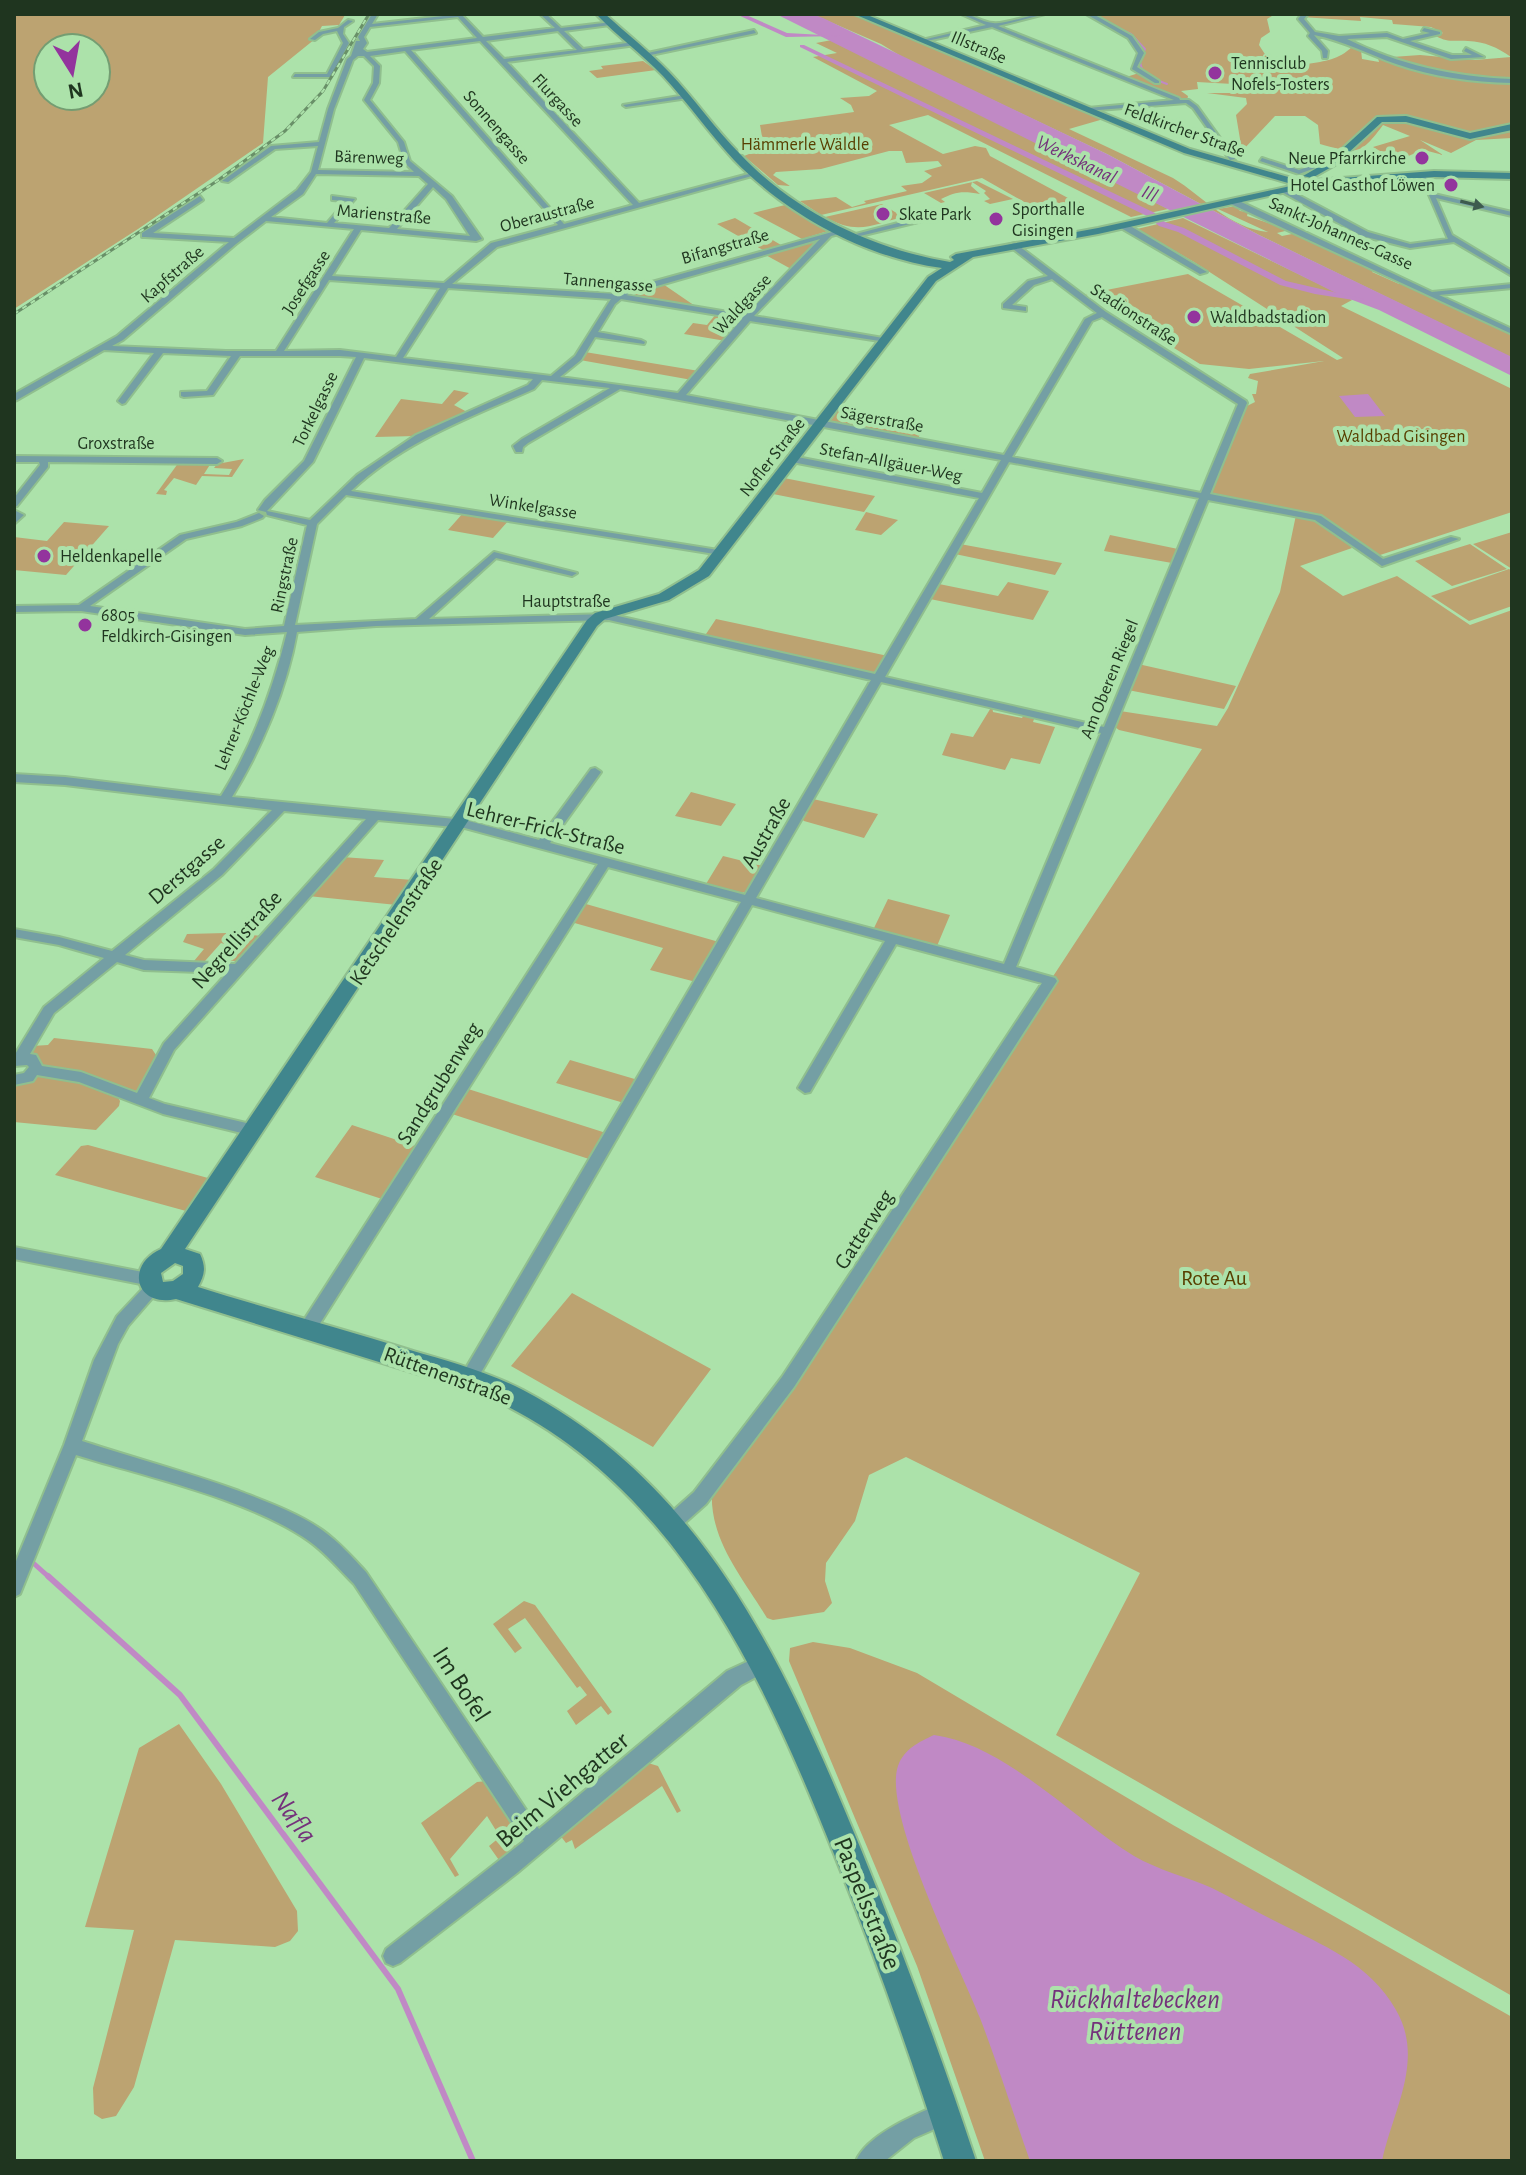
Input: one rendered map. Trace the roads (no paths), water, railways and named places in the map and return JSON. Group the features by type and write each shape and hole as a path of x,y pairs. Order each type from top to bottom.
{"main road":[{"path":"600,14 646,54 756,174 834,233 912,258 943,263"},
{"name":"Illstraße","path":"858,14 1088,110"},
{"name":"Feldkircher Straße","path":"1088,110 1202,157 1302,182"},
{"path":"1302,182 1336,159 1376,122 1385,118 1406,119 1470,136 1512,127"},
{"path":"1302,182 1422,175 1510,176 1506,168 1512,164"},
{"name":"Nofler Straße","path":"600,616 673,592 704,573 943,263 1012,245 1227,204 1302,182"},
{"name":"Ketschelenstraße","path":"169,1273 190,1226 592,623 600,616"},
{"name":"Rüttenenstraße","path":"169,1273 223,1302 469,1378 516,1399 579,1436 637,1485 673,1522 719,1583 761,1658"},
{"name":"Paspelsstraße","path":"761,1658 808,1757 907,1999 960,2161"}],"street":[{"path":"375,14 361,37 364,43 360,49 377,66 378,78 367,100 400,141 407,162 449,198 476,239"},
{"path":"369,24 459,14"},
{"name":"Flurgasse","path":"459,14 638,206"},
{"path":"543,14 582,51"},
{"path":"964,14 1187,101 1195,107 1232,159"},
{"path":"924,41 1042,14"},
{"path":"1089,14 1137,43 1141,53 1134,68 1138,72 1188,96 1187,101"},
{"path":"1305,14 1301,19 1313,33 1339,38 1432,73 1472,80 1512,81"},
{"path":"295,76 329,76 346,43 341,29 350,18"},
{"path":"350,18 351,37"},
{"path":"355,56 610,23"},
{"path":"585,26 594,34"},
{"path":"313,39 321,33 341,29"},
{"path":"1405,40 1438,33 1424,30"},
{"path":"646,54 754,32"},
{"path":"534,33 542,41"},
{"path":"1313,33 1310,38 1325,51 1325,57"},
{"path":"1339,38 1379,35 1405,40 1451,57 1481,57 1466,50"},
{"path":"508,36 516,44"},
{"path":"601,41 608,47"},
{"name":"Kapfstraße","path":"14,398 105,348 144,320 235,240 300,192 314,172 358,42"},
{"path":"503,61 634,44"},
{"path":"549,47 556,54"},
{"name":"Sonnengasse","path":"407,49 562,226"},
{"path":"523,51 530,58"},
{"path":"626,105 686,97"},
{"path":"1088,110 1177,99"},
{"path":"226,181 273,147 321,144"},
{"path":"1262,160 1299,172 1336,159"},
{"name":"Bärenweg","path":"314,172 423,174"},
{"name":"Oberaustraße","path":"398,360 445,286 498,243 756,174"},
{"path":"1422,175 1443,225 1454,240 1512,274"},
{"path":"1302,182 1365,234 1410,246 1454,240"},
{"path":"392,230 428,187 434,184"},
{"path":"1431,195 1512,214"},
{"path":"200,198 145,235 235,240"},
{"path":"329,225 351,199 335,198"},
{"name":"Sankt-Johannes-Gasse","path":"1227,204 1435,293 1512,332"},
{"path":"860,234 938,216"},
{"name":"Marienstraße","path":"266,219 498,243"},
{"path":"1124,226 1203,272"},
{"name":"Josefgasse","path":"279,353 359,227"},
{"name":"Bifangstraße","path":"618,297 638,287 834,233"},
{"name":"Waldgasse","path":"680,396 748,318 834,233"},
{"name":"Stadionstraße","path":"1012,245 1103,314 1243,403"},
{"path":"1023,309 1006,306 1031,283 1052,277"},
{"name":"Tannengasse","path":"327,278 618,297 883,340"},
{"name":"Sankt-Johannes-Gasse","path":"1435,293 1512,286"},
{"path":"551,380 578,358 618,297"},
{"name":"Austraße","path":"469,1378 1088,320 1103,314"},
{"path":"593,334 641,342"},
{"name":"Sägerstraße","path":"105,348 361,355 680,396 1318,518 1382,563 1454,539"},
{"path":"122,401 160,351"},
{"path":"184,394 210,393 237,354"},
{"name":"Torkelgasse","path":"264,513 268,502 308,462 361,355"},
{"path":"312,523 342,492 419,437 531,387 538,379"},
{"path":"519,450 518,446 525,441 619,387"},
{"name":"Am Oberen Riegel","path":"1009,969 1243,403"},
{"name":"Groxstraße","path":"14,459 217,461"},
{"name":"Stefan-Allgäuer-Weg","path":"792,459 985,496"},
{"path":"14,504 45,465 43,460"},
{"name":"Winkelgasse","path":"342,492 718,553"},
{"name":"Ringstraße","path":"81,608 183,537 239,524 264,513 312,523 290,629"},
{"path":"419,622 494,555 572,573"},
{"name":"Hauptstraße","path":"14,609 81,608 233,631 600,616 1108,731"},
{"name":"Lehrer-Köchle-Weg","path":"224,800 254,741 282,673 292,632 290,629"},
{"path":"542,845 595,772"},
{"name":"Lehrer-Frick-Straße","path":"14,778 460,824 1009,969"},
{"name":"Derstgasse","path":"18,1059 49,1010 218,872 281,807"},
{"name":"Negrellistraße","path":"141,1099 169,1047 375,816"},
{"name":"Sandgrubenweg","path":"308,1328 605,862"},
{"path":"14,933 59,941 144,965 240,969"},
{"path":"805,1088 893,939"},
{"name":"Gatterweg","path":"673,1522 700,1498 788,1382 1050,981 1009,969"},
{"path":"18,1059 34,1061 35,1070"},
{"path":"35,1070 81,1077 163,1109 254,1130"},
{"path":"14,1080 28,1077 35,1070"},
{"name":"Rüttenenstraße","path":"14,1253 111,1271 169,1273"},
{"path":"14,1588 72,1446 108,1347 132,1306 169,1273"},
{"name":"Im Bofel","path":"72,1446 246,1502 294,1524 338,1555 360,1578 537,1843"},
{"name":"Beim Viehgatter","path":"393,1956 537,1843 761,1658"},
{"path":"867,2161 906,2130 945,2113"}],"water":[{"name":"Ill","path":"776,14 812,14 823,18 1107,154 1259,235 1512,357 1512,376 1379,310 1342,296"},
{"path":"1368,394 1385,416 1355,417 1339,396"},
{"name":"Rückhaltebecken Rüttenen","path":"934,1735 987,1753 1038,1785 1134,1856 1212,1888 1311,1939 1344,1957 1373,1980 1396,2010 1408,2048 1404,2085 1382,2161 1030,2161 980,2018 926,1890 901,1818 896,1788 898,1766 908,1751"}],"waterway":[{"name":"Werkskanal","path":"739,14 786,35 838,36"},
{"path":"1109,24 1131,34 1145,49 1140,62 1143,73"},
{"name":"Werkskanal","path":"802,46 1152,215 1162,224 1181,230 1283,283 1360,299"},
{"path":"1154,79 1167,84"},
{"name":"Nafla","path":"31,1561 50,1578"},
{"name":"Nafla","path":"48,1576 180,1695 398,1989 473,2161"}],"railway":[{"path":"14,314 217,181 285,131 323,91 369,14"}],"place":[{"name":"Tennisclub Nofels-Tosters","path":"1215,73"},
{"name":"Neue Pfarrkirche","path":"1422,158"},
{"name":"Hotel Gasthof Löwen","path":"1451,185"},
{"name":"Skate Park","path":"883,214"},
{"name":"Sporthalle Gisingen","path":"996,219"},
{"name":"Waldbadstadion","path":"1194,317"},
{"name":"Heldenkapelle","path":"44,556"},
{"name":"6805 Feldkirch-Gisingen","path":"85,625"}],"park label":[{"name":"Hämmerle Wäldle","path":"805,144"},
{"name":"Waldbad Gisingen","path":"1401,436"},
{"name":"Rote Au","path":"1214,1277"}]}
